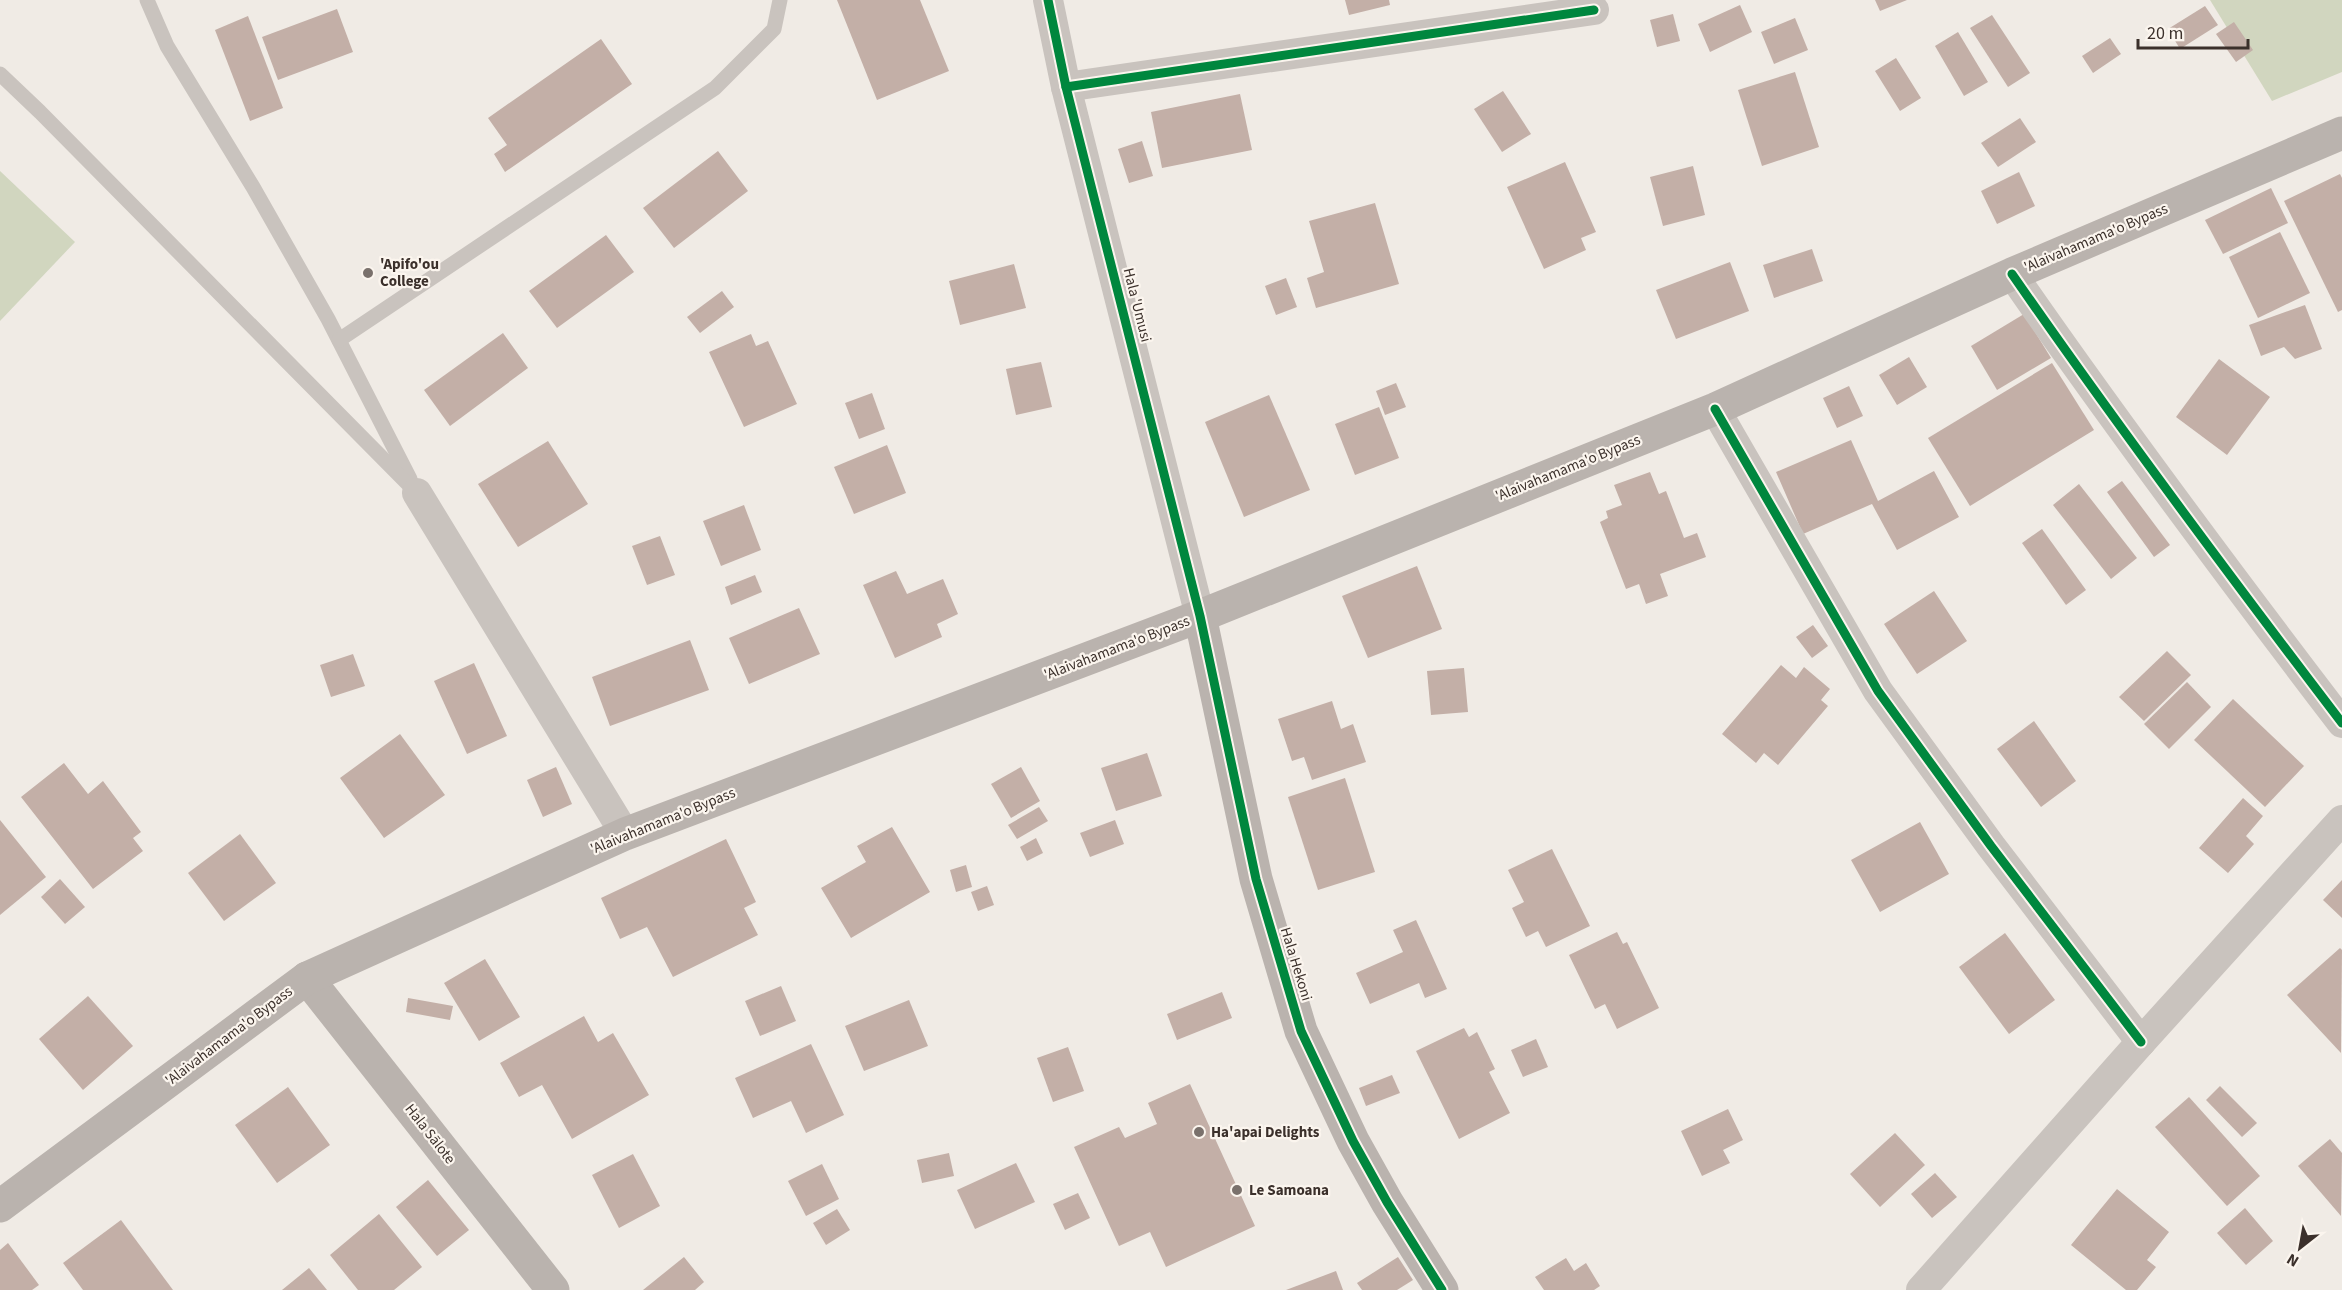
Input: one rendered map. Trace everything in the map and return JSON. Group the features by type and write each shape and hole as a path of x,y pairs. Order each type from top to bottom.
{"main road":[{"name":"'Alaivahamama'o Bypass","path":"0,1206 307,978 625,834 1200,616 1715,409 2012,274 2342,133"},
{"name":"Hala Hekoni","path":"1200,616 1256,879 1301,1031 1353,1141 1442,1290"},
{"name":"Hala Sālote","path":"307,978 553,1290"}],"street":[{"name":"Hala 'Umusi","path":"1048,0 1066,87 1200,616"},
{"path":"1066,87 1594,10"},
{"path":"2012,274 2174,503 2342,723"},
{"path":"1715,409 1878,691 1991,846 2141,1042"},
{"path":"417,493 625,834"},
{"path":"1921,1290 2342,820"}],"lane":[{"path":"147,0 166,46 253,187 339,340 417,493"},
{"path":"339,340 715,88 774,29 780,0"},
{"path":"0,74 49,120 417,493"}],"green space":[{"path":"2210,0 2342,0 2342,72 2272,101"},
{"path":"0,171 75,242 0,321"}],"building":[{"path":"837,0 920,0 949,71 877,100"},
{"path":"1345,0 1389,0 1390,5 1349,15"},
{"path":"1875,0 1907,0 1880,11"},
{"path":"1740,5 1752,32 1710,52 1698,24"},
{"path":"2205,6 2218,25 2180,49 2168,29"},
{"path":"337,9 353,52 278,80 262,37"},
{"path":"1673,14 1680,41 1657,47 1650,20"},
{"path":"1992,15 2030,73 2008,87 1970,28"},
{"path":"248,16 283,108 250,121 215,30"},
{"path":"1795,18 1808,50 1774,64 1761,32"},
{"path":"2234,22 2253,50 2236,62 2216,34"},
{"path":"1958,32 1988,82 1964,96 1935,46"},
{"path":"2110,38 2121,54 2093,73 2082,56"},
{"path":"601,39 632,84 505,172 494,154 507,145 488,118"},
{"path":"1896,58 1921,98 1900,111 1875,71"},
{"path":"1795,72 1819,147 1762,166 1738,90"},
{"path":"1503,91 1531,134 1502,152 1474,109"},
{"path":"1240,94 1252,150 1162,168 1151,112"},
{"path":"2020,118 2036,142 1998,167 1981,143"},
{"path":"1142,141 1153,176 1129,183 1118,149"},
{"path":"718,151 748,191 674,248 643,208"},
{"path":"1565,162 1596,232 1581,238 1586,250 1544,269 1507,187"},
{"path":"1693,166 1705,215 1663,226 1650,177"},
{"path":"2019,172 2035,206 1997,224 1981,191"},
{"path":"2340,174 2342,178 2342,310 2338,312 2284,201"},
{"path":"2271,188 2288,223 2223,254 2205,220"},
{"path":"1375,203 1399,284 1316,308 1307,278 1324,272 1309,221"},
{"path":"2280,232 2310,293 2258,318 2229,257"},
{"path":"606,235 634,272 557,328 529,291"},
{"path":"1812,249 1823,281 1774,298 1763,265"},
{"path":"1730,262 1749,311 1676,339 1656,290"},
{"path":"1014,264 1026,308 960,325 949,281"},
{"path":"1286,278 1297,307 1276,315 1265,286"},
{"path":"722,291 734,307 700,333 687,317"},
{"path":"2305,305 2322,349 2295,359 2284,347 2261,356 2249,325"},
{"path":"2024,314 2051,358 1997,390 1971,346"},
{"path":"503,333 528,368 450,426 424,390"},
{"path":"751,334 756,346 768,341 797,404 744,427 709,352"},
{"path":"1909,357 1927,387 1897,405 1879,375"},
{"path":"2219,359 2270,397 2227,455 2176,417"},
{"path":"1041,362 1052,407 1016,415 1006,369"},
{"path":"2052,363 2094,430 1970,506 1928,438"},
{"path":"1396,383 1406,407 1385,415 1376,391"},
{"path":"1849,386 1863,416 1837,428 1823,398"},
{"path":"872,393 885,429 859,439 845,403"},
{"path":"1269,395 1310,490 1244,517 1205,422"},
{"path":"1379,407 1399,458 1355,475 1335,424"},
{"path":"1851,440 1878,501 1934,471 1959,517 1897,550 1872,504 1803,534 1776,472"},
{"path":"548,441 588,504 518,547 478,484"},
{"path":"887,445 906,493 854,514 834,467"},
{"path":"1650,472 1659,494 1666,491 1684,538 1697,533 1706,557 1660,574 1668,596 1646,604 1639,584 1626,589 1600,522 1608,518 1606,511 1622,505 1614,485"},
{"path":"2122,481 2170,545 2154,557 2107,492"},
{"path":"2079,484 2137,558 2111,579 2053,505"},
{"path":"744,505 761,550 721,566 703,521"},
{"path":"2042,529 2086,590 2066,605 2022,543"},
{"path":"660,536 675,575 647,585 632,546"},
{"path":"1417,566 1442,629 1368,658 1342,596"},
{"path":"896,571 907,594 943,579 958,614 937,624 942,637 895,658 863,585"},
{"path":"755,575 762,592 731,605 725,587"},
{"path":"1934,591 1967,641 1917,674 1884,624"},
{"path":"799,608 820,654 749,684 729,638"},
{"path":"1813,625 1828,646 1812,658 1796,637"},
{"path":"690,640 709,690 610,726 592,677"},
{"path":"2167,651 2191,675 2144,721 2119,697"},
{"path":"353,654 365,686 331,697 320,665"},
{"path":"474,663 507,736 467,754 434,681"},
{"path":"1781,665 1796,678 1804,667 1830,689 1821,700 1828,706 1778,765 1764,753 1756,763 1722,734"},
{"path":"1464,668 1468,712 1431,715 1427,671"},
{"path":"2187,682 2211,707 2169,749 2144,724"},
{"path":"2233,699 2304,766 2265,807 2194,740"},
{"path":"1332,701 1341,729 1353,724 1366,762 1312,780 1304,757 1292,761 1278,719"},
{"path":"2034,721 2076,781 2041,807 1997,749"},
{"path":"400,734 445,795 384,838 340,778"},
{"path":"1147,753 1162,796 1116,811 1101,768"},
{"path":"64,763 88,794 103,781 141,832 133,838 143,851 93,889 21,797"},
{"path":"556,767 572,804 543,817 527,780"},
{"path":"1021,767 1040,801 1011,818 991,784"},
{"path":"1345,778 1375,872 1318,890 1288,797"},
{"path":"2243,798 2263,816 2246,836 2254,844 2228,873 2199,848"},
{"path":"1039,807 1048,821 1017,839 1008,825"},
{"path":"0,820 46,877 0,915"},
{"path":"1115,820 1124,844 1090,857 1080,833"},
{"path":"1920,822 1949,874 1880,912 1851,860"},
{"path":"892,827 930,892 851,938 821,888 866,862 857,846"},
{"path":"240,834 276,883 224,921 188,873"},
{"path":"1036,838 1043,853 1027,861 1020,847"},
{"path":"726,839 756,902 744,908 758,935 673,977 647,927 620,939 601,898"},
{"path":"1552,849 1590,926 1546,947 1538,931 1526,937 1512,908 1524,902 1508,870"},
{"path":"966,865 972,887 956,892 950,870"},
{"path":"60,879 85,907 65,924 41,897"},
{"path":"2342,880 2342,918 2323,900"},
{"path":"987,886 994,905 978,911 971,892"},
{"path":"1416,920 1447,989 1425,998 1419,983 1370,1004 1356,973 1403,952 1393,930"},
{"path":"1617,932 1623,944 1627,942 1659,1008 1617,1029 1605,1004 1595,1009 1569,955"},
{"path":"2005,933 2055,1000 2009,1034 1959,967"},
{"path":"2340,948 2342,950 2341,1053 2287,995"},
{"path":"485,959 520,1017 479,1041 444,983"},
{"path":"781,986 796,1021 760,1036 745,1001"},
{"path":"1222,992 1232,1018 1177,1040 1167,1014"},
{"path":"88,996 133,1046 83,1090 39,1039"},
{"path":"408,998 453,1006 450,1020 406,1012"},
{"path":"909,1000 928,1046 864,1071 845,1026"},
{"path":"584,1016 598,1042 613,1033 649,1095 572,1139 542,1085 519,1097 500,1063"},
{"path":"1464,1028 1469,1037 1477,1032 1495,1069 1489,1072 1510,1113 1459,1139 1416,1051"},
{"path":"1536,1039 1548,1067 1523,1077 1511,1050"},
{"path":"811,1044 844,1115 806,1133 791,1101 753,1118 735,1078"},
{"path":"1068,1047 1084,1091 1053,1102 1037,1058"},
{"path":"1392,1075 1400,1093 1366,1106 1359,1088"},
{"path":"1190,1084 1255,1226 1166,1267 1150,1232 1119,1246 1074,1147 1119,1127 1125,1138 1157,1124 1148,1103"},
{"path":"2220,1086 2257,1123 2242,1137 2206,1100"},
{"path":"288,1087 330,1145 277,1183 235,1125"},
{"path":"2189,1097 2260,1176 2227,1206 2155,1127"},
{"path":"1728,1109 1743,1140 1723,1150 1730,1163 1702,1176 1681,1131"},
{"path":"1895,1133 1925,1165 1880,1207 1850,1174"},
{"path":"2330,1139 2342,1153 2341,1216 2298,1166"},
{"path":"949,1153 954,1176 922,1183 917,1160"},
{"path":"633,1154 660,1206 619,1228 592,1175"},
{"path":"1016,1163 1035,1202 975,1229 957,1190"},
{"path":"822,1164 839,1199 806,1216 788,1181"},
{"path":"1935,1173 1957,1197 1932,1218 1911,1194"},
{"path":"428,1180 469,1230 437,1256 396,1207"},
{"path":"2117,1189 2169,1232 2147,1260 2156,1267 2137,1290 2126,1290 2071,1245"},
{"path":"1078,1193 1090,1218 1065,1230 1053,1204"},
{"path":"2245,1208 2273,1241 2246,1265 2217,1233"},
{"path":"837,1209 850,1230 826,1245 813,1223"},
{"path":"379,1214 422,1267 394,1290 358,1290 330,1255"},
{"path":"121,1220 173,1290 83,1290 63,1263"},
{"path":"8,1243 39,1285 32,1290 0,1290 0,1250"},
{"path":"684,1257 704,1282 695,1290 643,1290"},
{"path":"1398,1257 1413,1280 1397,1290 1362,1290 1357,1283"},
{"path":"1566,1258 1574,1271 1586,1263 1600,1286 1594,1290 1544,1290 1535,1277"},
{"path":"309,1268 327,1290 282,1290"},
{"path":"1336,1271 1343,1290 1286,1290"}],"cycle path":[{"path":"1048,0 1066,87 1200,616 1256,879 1301,1031 1353,1141 1387,1202 1442,1290"},
{"path":"1066,87 1594,10"},
{"path":"2012,274 2174,500 2342,723"},
{"path":"1715,409 1878,691 1991,846 2141,1042"}],"place":[{"name":"'Apifo'ou College","path":"368,273"},
{"name":"Ha'apai Delights","path":"1199,1132"},
{"name":"Le Samoana","path":"1237,1190"}]}
